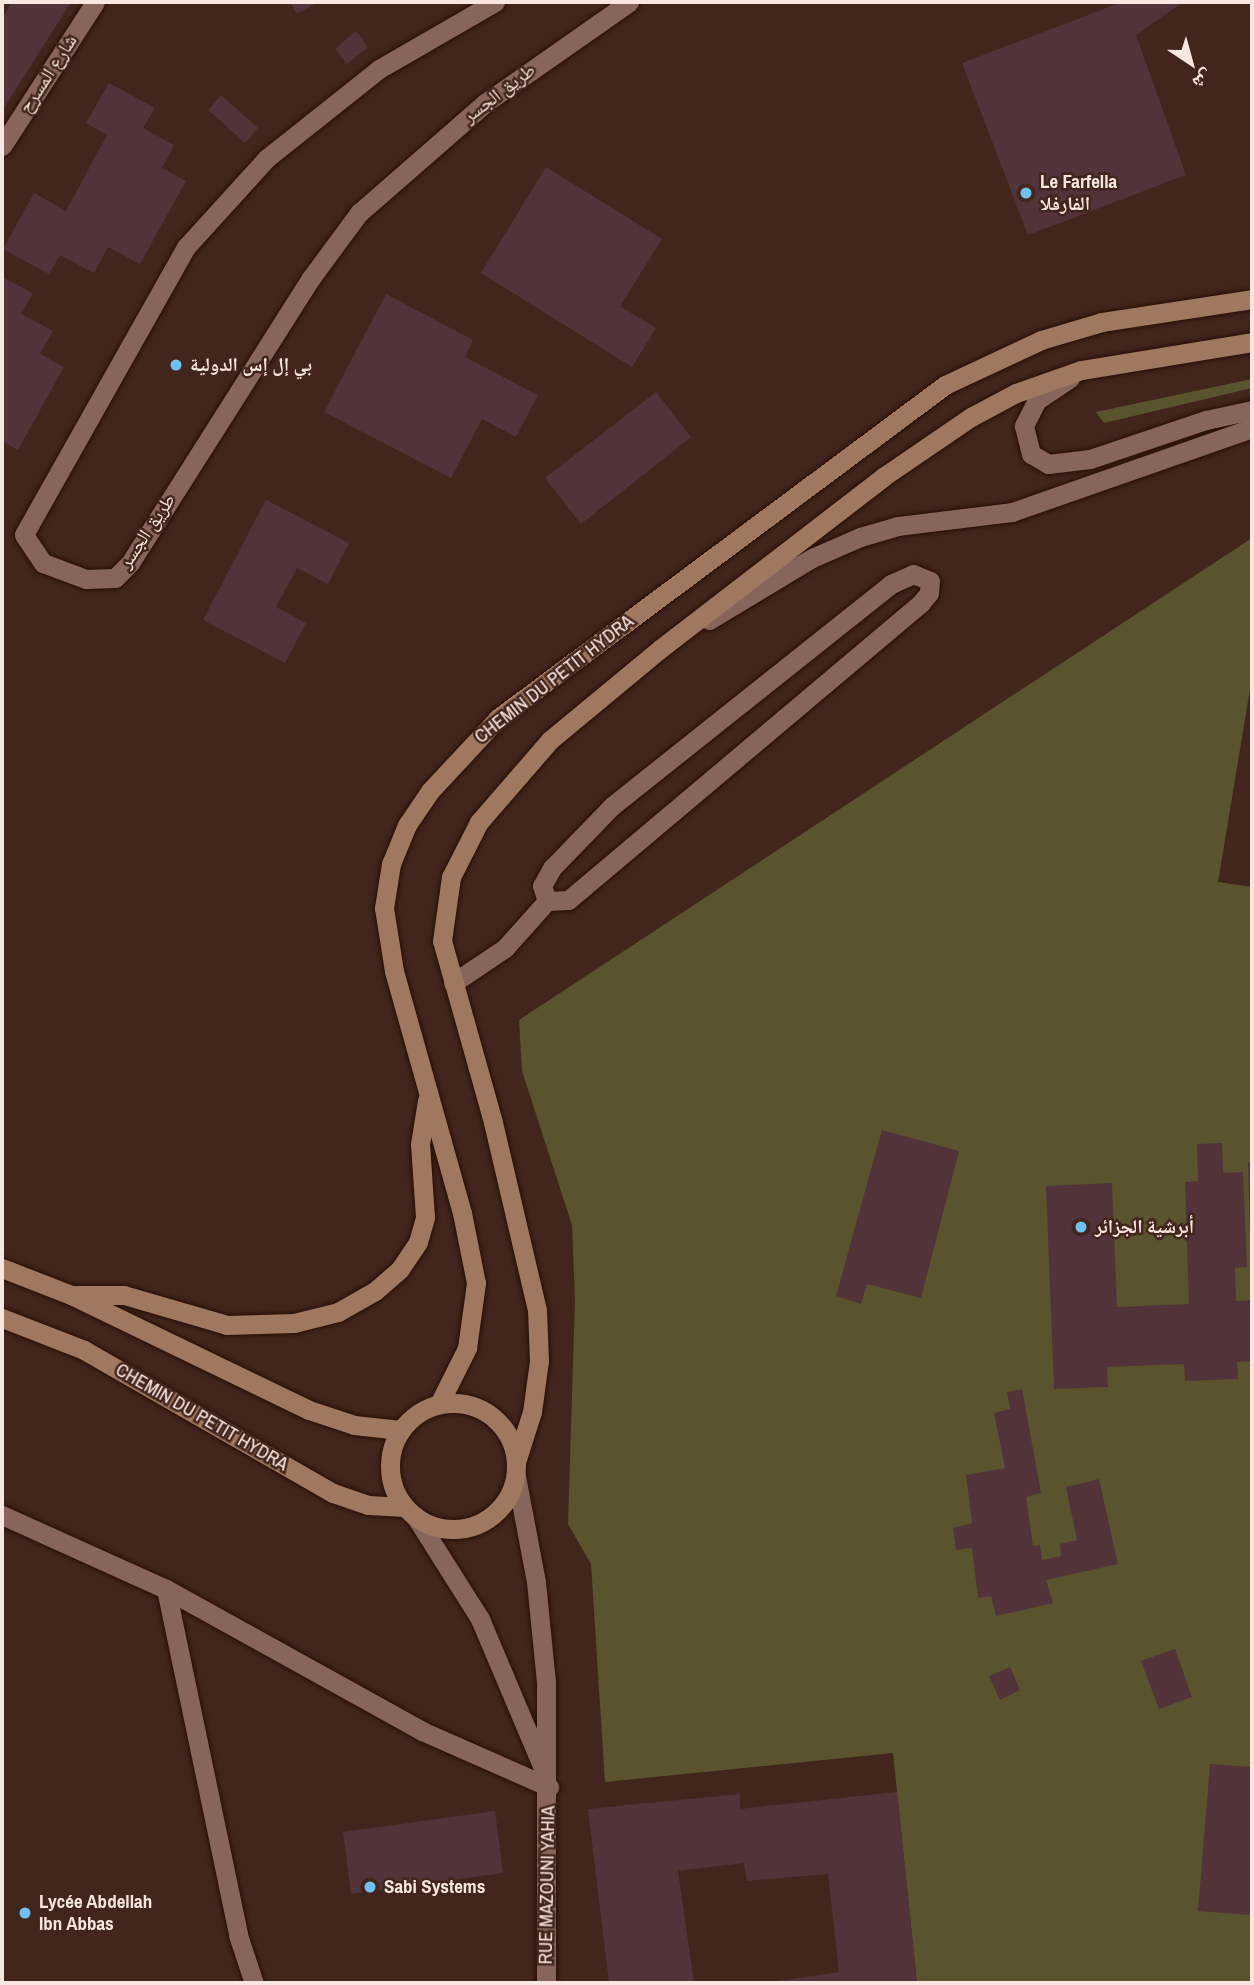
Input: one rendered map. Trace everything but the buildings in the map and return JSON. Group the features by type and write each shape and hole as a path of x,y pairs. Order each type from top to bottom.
{"main road":[{"name":"CHEMIN DU PETIT HYDRA","path":"439,1404 467,1348 476,1283 462,1213 428,1100 394,971 384,908 391,864 407,825 430,790 498,718 945,385 1029,344 1102,322 1252,299"},
{"path":"516,1469 509,1436 491,1415 466,1404 439,1404 417,1413 401,1430 392,1449 390,1469 410,1512 435,1526 477,1524 495,1513 509,1496 532,1412 539,1361 537,1310 493,1122 442,941 451,877 479,822 550,740 660,649 928,445 1016,393 1081,370 1252,342"},
{"path":"71,1295 124,1295 227,1325 294,1323 338,1311 383,1283 418,1242 425,1217 420,1144 428,1100"},
{"path":"2,1268 71,1295 309,1410 354,1425 401,1430"},
{"name":"CHEMIN DU PETIT HYDRA","path":"2,1318 84,1350 333,1493 368,1505 410,1512"}],"street":[{"name":"شارع المسرح","path":"2,146 95,2"},
{"name":"طريق الجسر","path":"495,2 379,69 277,150 186,247 24,535 43,563 86,579 115,578 130,563 311,278 359,213 485,103 629,2"},
{"path":"1081,370 1037,400 1026,416 1026,445 1048,464 1079,462 1206,420 1252,410"},
{"path":"660,649 812,558 860,537 898,526 1012,512 1252,428"},
{"path":"453,982 505,948 547,901 568,900 916,608 931,588 926,577 905,575 891,584 612,806 552,868 542,886 547,901"},
{"path":"516,1469 536,1581 549,1787"},
{"path":"410,1512 485,1630 530,1730 549,1787"},
{"path":"2,1515 166,1589 422,1731 549,1787"},
{"path":"166,1589 238,1935 254,1983"},
{"name":"RUE MAZOUNI YAHIA","path":"546,1983 549,1787"}],"shaded area":[{"path":"1252,379 1252,388 1104,423 1096,412"},
{"path":"1252,538 1252,677 1218,882 1252,887 1252,1983 917,1983 893,1753 605,1782 591,1564 568,1524 575,1299 572,1225 522,1071 519,1020"}],"place":[{"name":"Le Farfella الفارفلا","path":"1026,193"},
{"name":"بي إل إس الدولية","path":"176,365"},
{"name":"أبرشية الجزائر","path":"1081,1227"},
{"name":"Sabi Systems","path":"370,1887"},
{"name":"Lycée Abdellah Ibn Abbas","path":"25,1913"}]}
